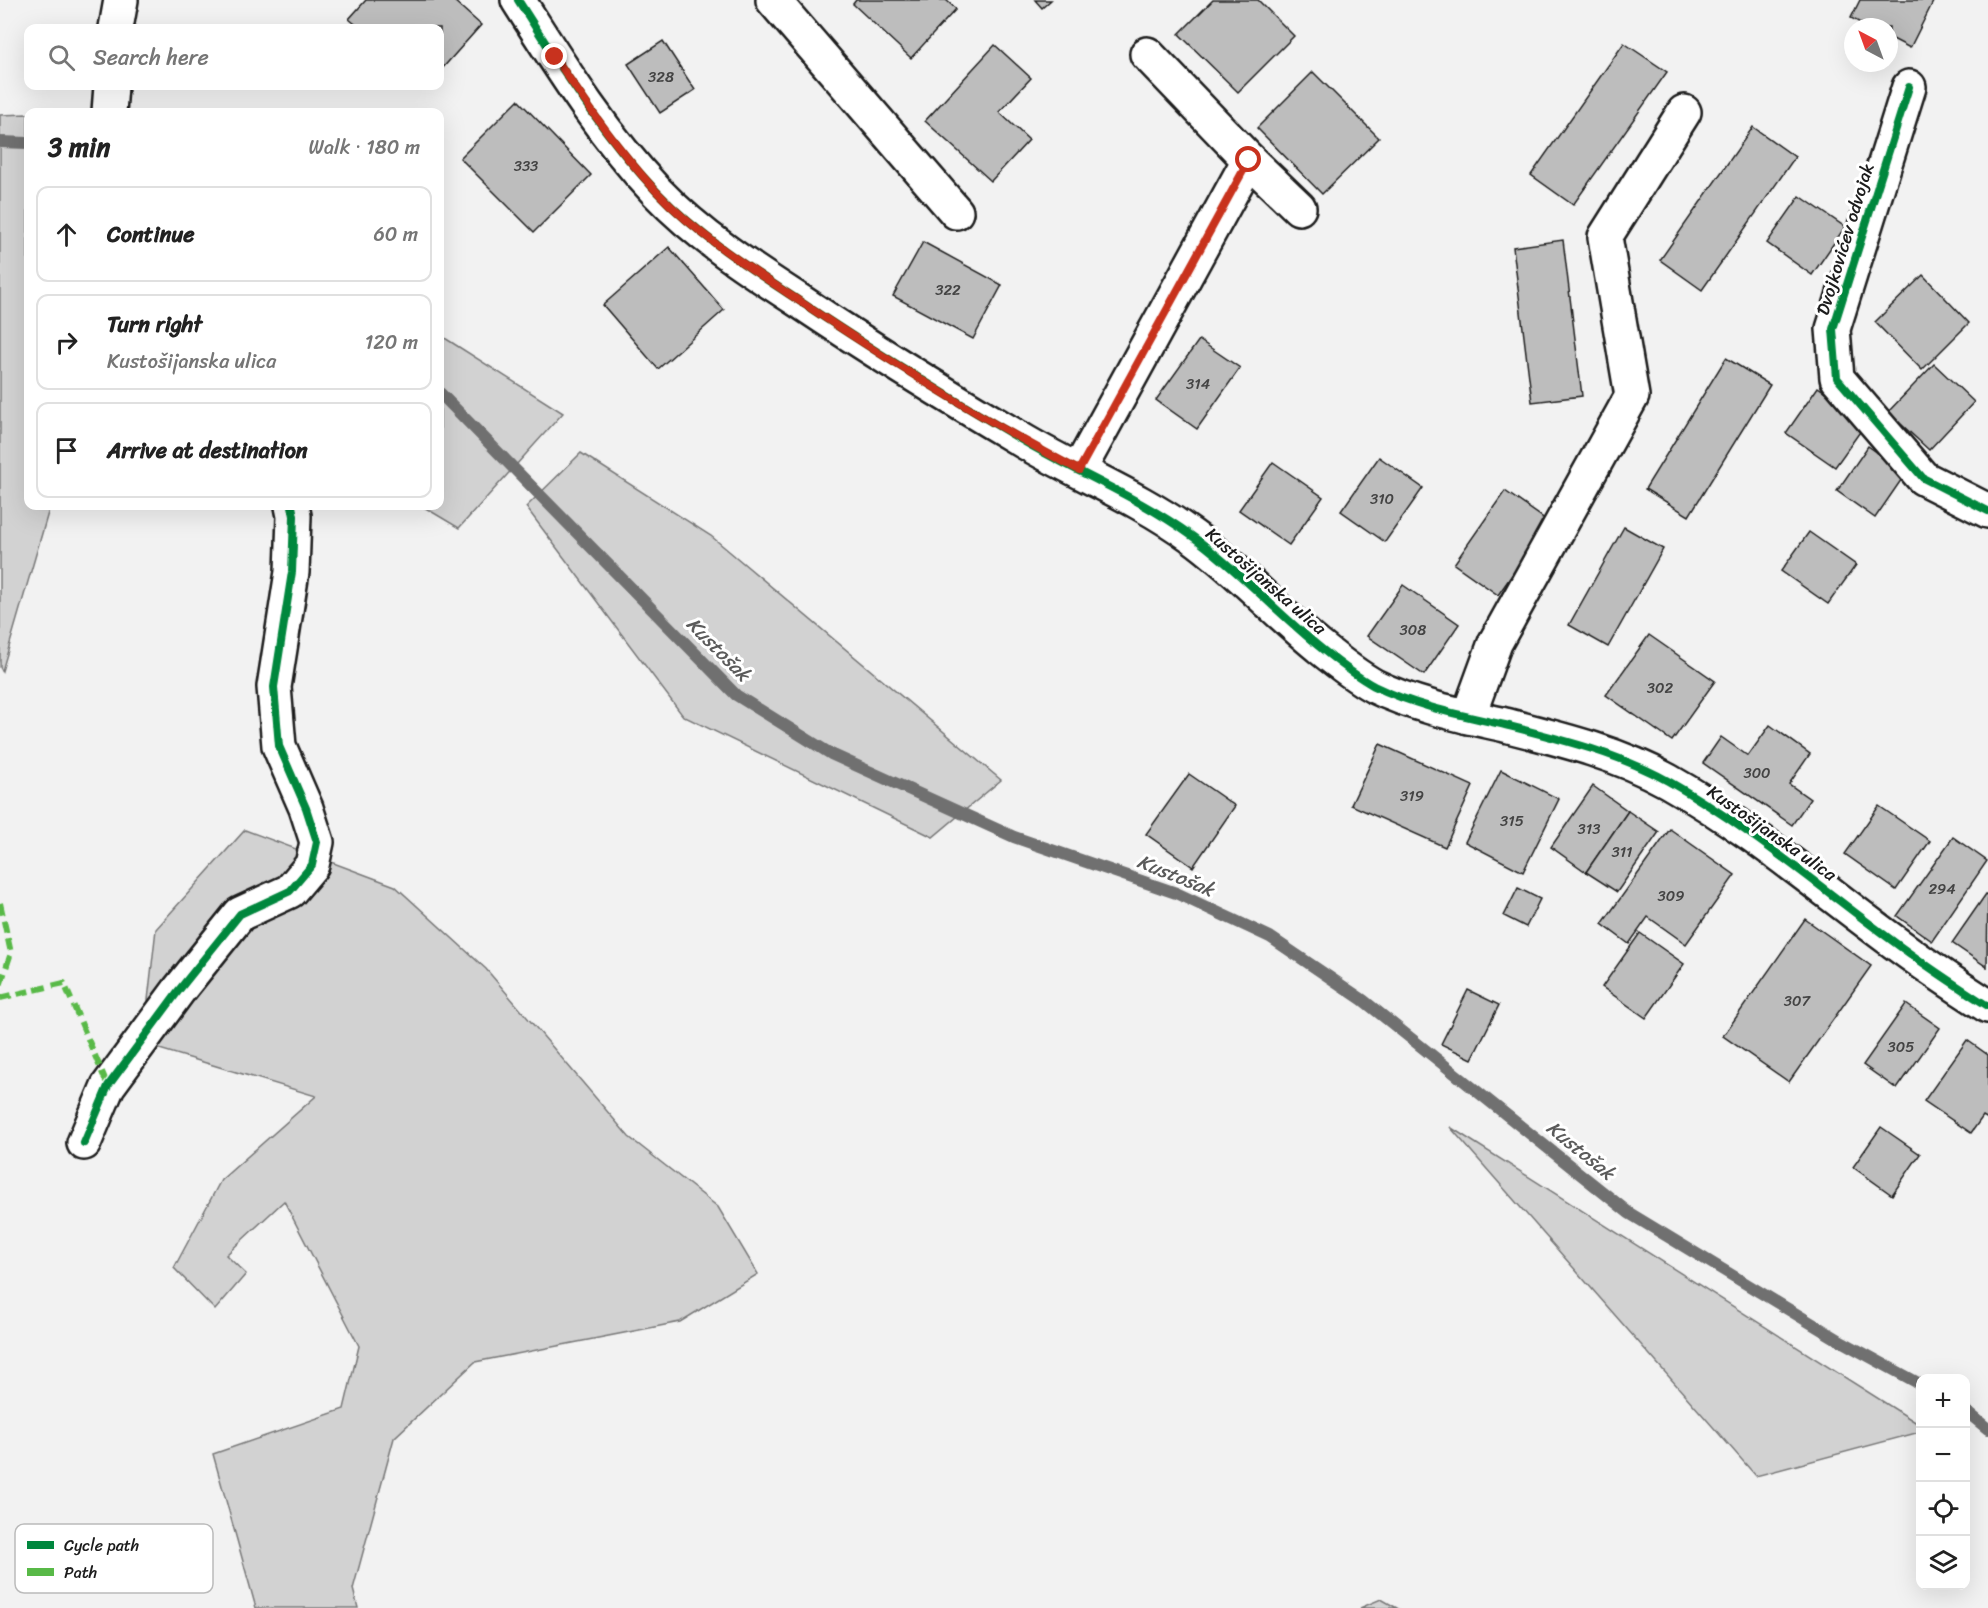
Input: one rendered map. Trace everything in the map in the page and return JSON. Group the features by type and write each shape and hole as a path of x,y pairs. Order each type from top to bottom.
{"street":[{"path":"117,24 121,0"},
{"name":"Kustošijanska ulica","path":"518,0 588,107 624,154 657,192 696,228 747,267 852,336 1022,440 1146,507 1191,535 1305,635 1373,686 1449,713 1565,741 1619,759 1662,778 1755,835 1892,941 1988,1006"},
{"path":"773,0 956,212"},
{"path":"1147,54 1249,160 1299,208"},
{"name":"Dvojkovićev odvojak","path":"1909,87 1833,329 1837,378 1923,478 1988,511"},
{"path":"109,108 111,90"},
{"path":"1468,717 1495,643 1632,396 1605,237 1684,112"},
{"path":"1079,470 1249,160"},
{"path":"84,1143 108,1086 179,990 240,914 290,891 312,865 317,842 306,808 279,746 274,687 292,572 293,510"}],"shaded area":[{"path":"24,114 24,510 49,510 2,671 0,667 0,115"},
{"path":"444,338 563,413 459,528 429,510 444,510"},
{"path":"581,453 711,536 1001,780 933,837 683,716 526,507"},
{"path":"245,830 395,886 486,969 629,1137 718,1207 758,1274 680,1322 475,1362 394,1438 353,1589 358,1608 256,1608 213,1454 344,1409 359,1346 284,1201 226,1255 246,1274 215,1310 174,1268 221,1180 316,1096 156,1048 148,1000 156,929"},
{"path":"1450,1127 1916,1422 1916,1433 1756,1476"},
{"path":"1381,1599 1397,1608 1360,1608"}],"building":[{"path":"366,0 453,0 481,25 444,67 444,24 355,24 349,19"},
{"path":"856,0 946,0 956,9 911,58 853,4"},
{"path":"1035,0 1051,0 1042,8"},
{"path":"1213,0 1258,0 1294,36 1238,92 1179,34"},
{"path":"1860,0 1934,0 1910,48 1898,42 1898,18 1851,18"},
{"path":"663,41 695,90 660,113 628,64"},
{"path":"1624,43 1667,72 1573,205 1531,175"},
{"path":"995,45 1031,78 999,112 1029,140 991,181 925,121"},
{"path":"1313,72 1379,138 1322,194 1257,128"},
{"path":"518,100 591,175 534,232 460,158"},
{"path":"1753,127 1795,157 1702,290 1660,260"},
{"path":"1800,196 1845,227 1812,275 1767,243"},
{"path":"1563,240 1582,396 1532,402 1513,247"},
{"path":"923,242 1002,285 973,339 893,296"},
{"path":"669,247 724,310 658,369 603,305"},
{"path":"1923,275 1969,323 1922,370 1875,322"},
{"path":"1199,340 1240,368 1197,429 1156,400"},
{"path":"1726,358 1770,385 1689,516 1645,489"},
{"path":"1934,364 1974,402 1929,450 1888,412"},
{"path":"1818,387 1867,422 1835,467 1786,433"},
{"path":"1868,446 1906,473 1875,518 1837,491"},
{"path":"1379,457 1423,488 1385,542 1341,511"},
{"path":"1273,462 1323,497 1289,545 1239,510"},
{"path":"1505,491 1549,522 1498,595 1454,564"},
{"path":"1624,527 1663,549 1608,647 1569,625"},
{"path":"1809,532 1856,565 1828,604 1781,571"},
{"path":"1403,585 1459,624 1424,675 1367,636"},
{"path":"1649,635 1715,681 1672,741 1606,695"},
{"path":"1770,725 1810,754 1789,784 1810,799 1792,825 1703,763 1721,737 1748,756"},
{"path":"1380,744 1473,786 1445,847 1351,805"},
{"path":"1501,770 1559,799 1523,872 1465,842"},
{"path":"1189,774 1235,806 1193,867 1146,834"},
{"path":"1593,786 1628,811 1586,872 1551,847"},
{"path":"1879,806 1930,841 1896,890 1845,854"},
{"path":"1628,811 1659,832 1617,892 1586,872"},
{"path":"1670,829 1735,875 1686,944 1648,917 1629,944 1602,924"},
{"path":"1953,837 1987,861 1932,941 1897,916"},
{"path":"1518,888 1540,899 1526,927 1504,916"},
{"path":"1986,894 1988,895 1987,967 1952,943"},
{"path":"1805,919 1871,966 1789,1082 1723,1036"},
{"path":"1640,933 1684,964 1646,1018 1602,987"},
{"path":"1468,990 1499,1005 1472,1059 1441,1044"},
{"path":"1906,1004 1940,1028 1897,1089 1863,1065"},
{"path":"1967,1040 1988,1055 1988,1119 1983,1116 1971,1133 1924,1101"},
{"path":"1881,1127 1920,1154 1892,1195 1853,1167"}],"waterway":[{"name":"Kustošak","path":"0,142 24,143"},
{"name":"Kustošak","path":"444,397 736,695 831,754 1014,837 1176,893 1270,937 1363,1000 1629,1213 1839,1340 1916,1382"},
{"name":"Kustošak","path":"1970,1414 1988,1429"}],"marked path":[{"path":"0,903 11,953 0,986"},
{"path":"0,998 64,983 108,1086"}],"cycle path":[{"path":"518,0 583,99 637,170 690,223 744,264 968,408 1046,454 1172,522 1209,549 1322,649 1367,682 1422,704 1588,748 1649,771 1698,798 1726,817 1902,948 1988,1006"},
{"path":"1909,87 1833,329 1837,378 1923,478 1988,511"},
{"path":"84,1143 108,1086 179,990 240,914 290,891 312,865 317,842 306,808 279,746 274,687 292,572 293,510"}],"route":[{"path":"555,57 588,107 624,154 657,192 696,228 747,267 852,336 1031,445 1079,470 1249,160"}]}
